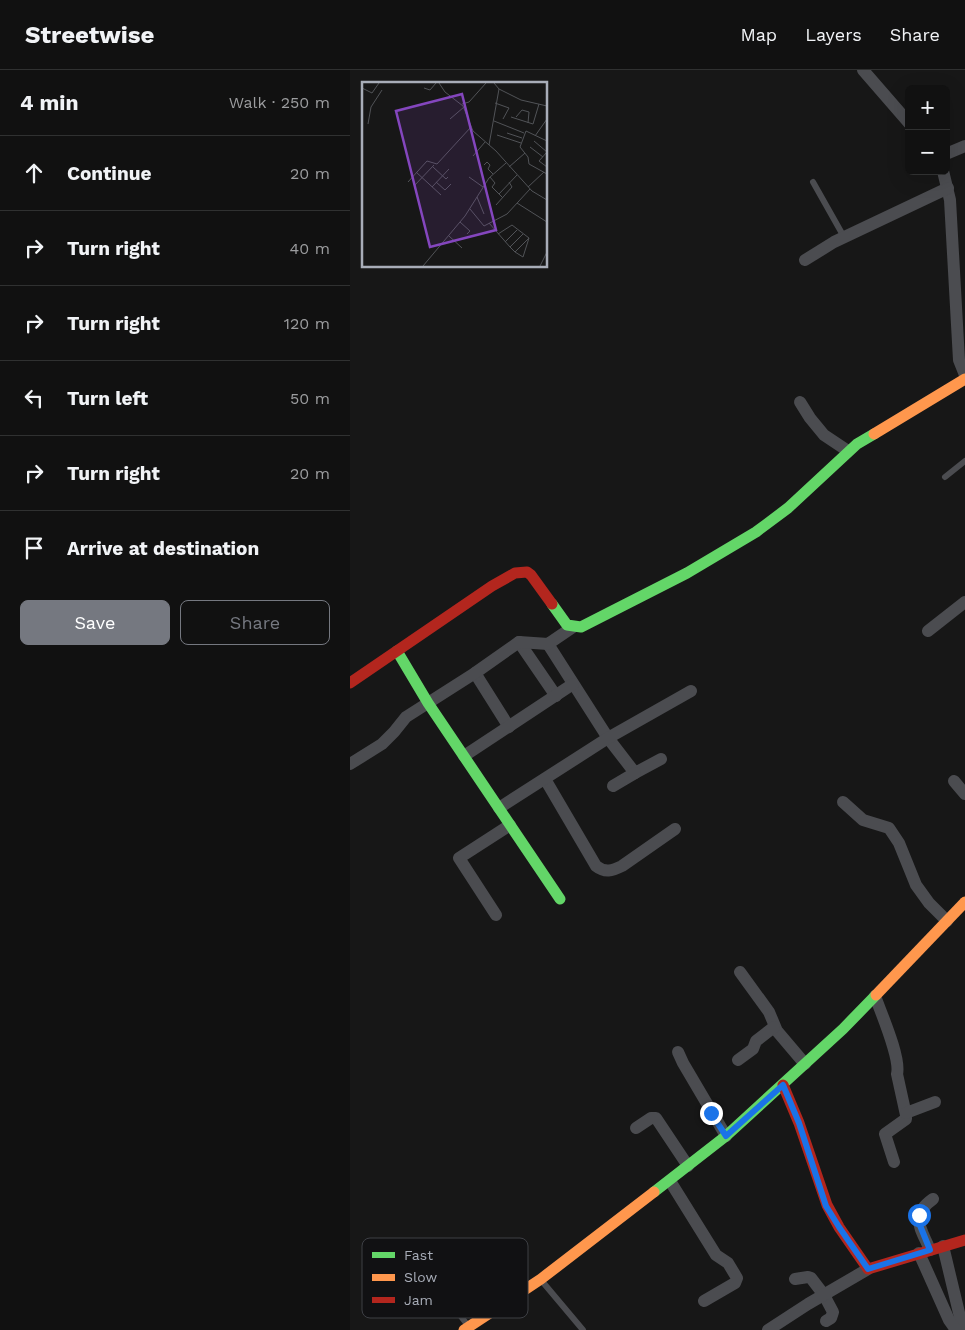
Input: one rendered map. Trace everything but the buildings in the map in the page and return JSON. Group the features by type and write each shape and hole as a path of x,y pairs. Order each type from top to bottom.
{"street":[{"path":"863,70 905,118"},
{"path":"950,152 965,146"},
{"path":"944,175 950,200 959,360 965,375"},
{"path":"805,260 844,237 948,188"},
{"path":"350,683 492,586 515,573 527,572 531,575 567,625 581,627 592,622 716,558 779,515 848,451 882,428 965,379"},
{"path":"800,402 824,435 848,451"},
{"path":"928,630 965,602"},
{"path":"350,764 382,744 406,717 475,674 519,642 548,644 573,627"},
{"path":"519,642 556,696"},
{"path":"548,644 608,738 635,773"},
{"path":"397,651 428,703 560,899"},
{"path":"475,674 509,727"},
{"path":"464,756 573,684"},
{"path":"499,808 608,738 691,691"},
{"path":"613,786 661,758"},
{"path":"545,779 596,866 604,871 614,870 622,866 675,829"},
{"path":"954,781 965,794"},
{"path":"842,802 863,820 888,828 899,843 916,885 929,903 947,921"},
{"path":"496,915 459,858 510,825"},
{"path":"528,1287 670,1181 726,1136 843,1029 965,902"},
{"path":"740,972 769,1012 774,1027 805,1064"},
{"path":"875,996 896,1057 897,1074 906,1113 906,1119 885,1134 894,1162"},
{"path":"738,1060 753,1049 756,1041 774,1027"},
{"path":"678,1052 726,1136"},
{"path":"783,1085 799,1123 826,1206 868,1269"},
{"path":"906,1113 935,1102"},
{"path":"636,1128 651,1118 656,1118 688,1166"},
{"path":"670,1181 716,1255 728,1263 737,1278 735,1283 704,1301"},
{"path":"933,1199 920,1209 919,1223 924,1252 949,1320 956,1330"},
{"path":"768,1330 868,1269 965,1240"},
{"path":"943,1246 960,1317 961,1330"},
{"path":"795,1279 808,1276 824,1295 833,1312 831,1318 826,1321"},
{"path":"466,1328 481,1318"}],"lane":[{"path":"813,182 844,237"},
{"path":"945,477 965,461"},
{"path":"541,1279 583,1330"}],"traffic: fast":[{"path":"552,604 567,625 581,627 687,573 756,532 788,508 857,444 874,434"},
{"path":"397,651 428,703 560,899"},
{"path":"654,1192 726,1136 843,1029 876,995"}],"traffic: slow":[{"path":"874,434 965,379"},
{"path":"876,995 965,902"},
{"path":"528,1288 654,1192"},
{"path":"464,1330 482,1318"}],"traffic: jam":[{"path":"350,683 492,586 515,573 527,572 531,575 552,604"},
{"path":"783,1085 799,1123 827,1205 839,1227 868,1269 965,1240"}],"route":[{"path":"711,1113 726,1136 783,1085 799,1123 826,1206 868,1269 930,1250 919,1223 919,1215"}]}
